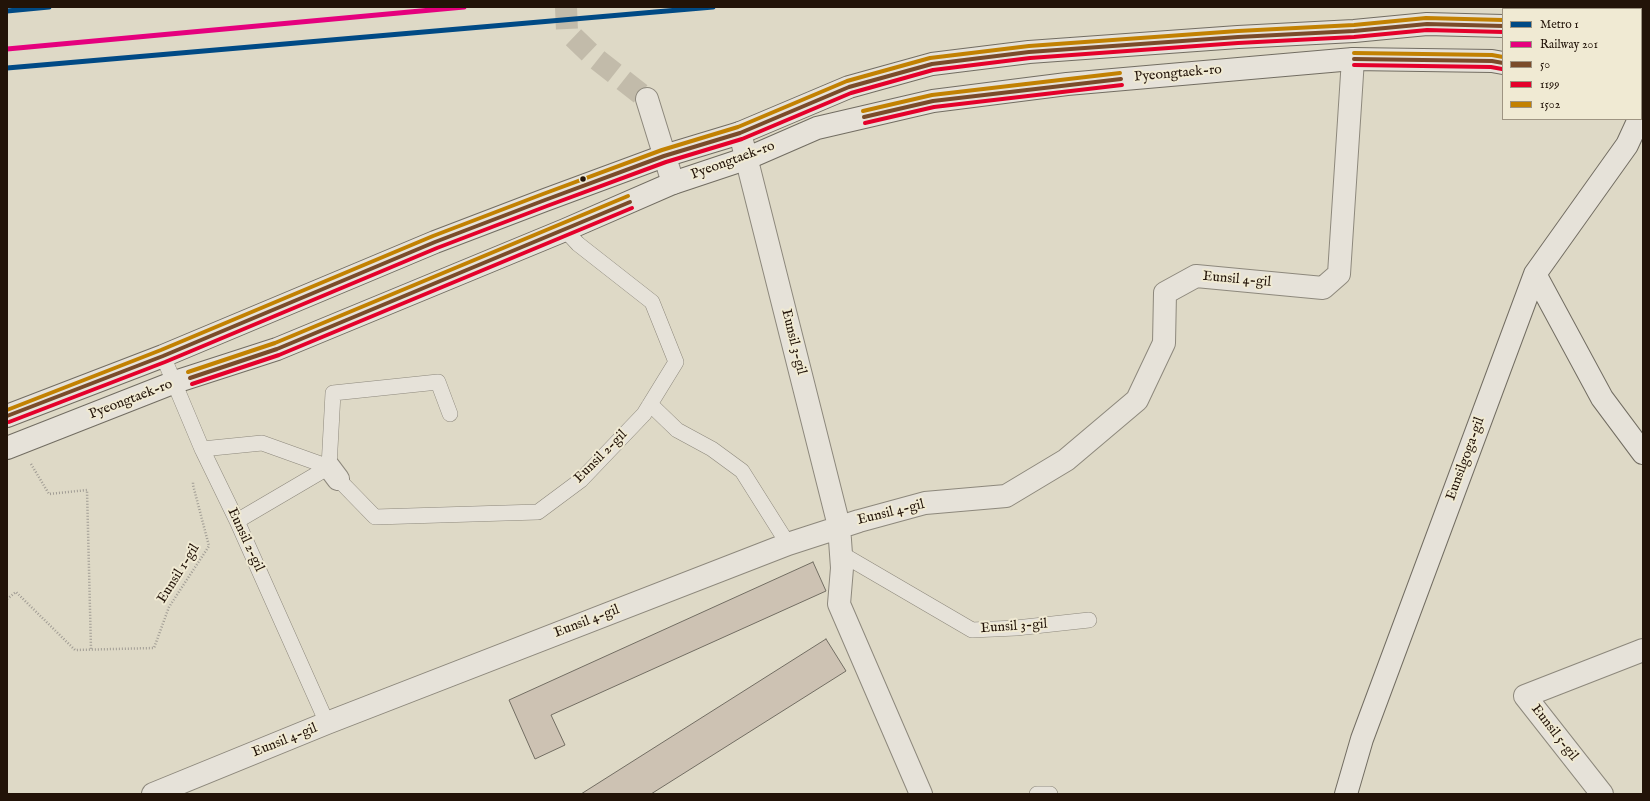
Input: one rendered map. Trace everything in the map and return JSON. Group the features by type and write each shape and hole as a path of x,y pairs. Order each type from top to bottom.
{"street":[{"name":"Pyeongtaek-ro","path":"7,416 163,356 435,242 664,156 740,133 849,87 932,64 1029,52 1238,37 1354,31 1427,24 1502,26"},
{"name":"Pyeongtaek-ro","path":"13,446 175,382 277,350 565,230 673,183 748,158 817,128 933,101 1067,84 1353,59 1502,62"},
{"name":"Eunsil 4-gil","path":"153,794 327,724 788,544 839,526 925,503 1006,496 1066,460 1137,400 1164,343 1165,293 1196,276 1323,288 1339,274 1353,59"},
{"path":"647,99 673,183"},
{"name":"Eunsilgoga-gil","path":"1346,794 1362,739 1535,274 1627,145 1638,120"},
{"name":"Eunsil 3-gil","path":"740,133 748,158 839,526 842,568 839,604 921,794"},
{"path":"1535,274 1602,398 1643,453"},
{"name":"Eunsil 5-gil","path":"1602,794 1525,696 1643,650"}],"lane":[{"name":"Eunsil 2-gil","path":"333,473 375,517 538,512 581,480 644,414 676,362 652,302 578,244 565,230"},
{"name":"Eunsil 2-gil","path":"163,356 202,449 237,521 327,724"},
{"path":"333,473 333,392 438,382 450,414"},
{"path":"650,404 677,430 712,449 742,471 788,544"},
{"path":"202,449 262,443 333,473"},
{"path":"237,521 333,473"},
{"name":"Eunsil 3-gil","path":"840,553 972,630 1016,628 1089,620"},
{"path":"1037,794 1050,794"}],"path":[{"path":"13,446 49,494 87,490 91,649"},
{"name":"Eunsil 1-gil","path":"7,599 16,592 75,650 154,648 169,607 210,546 192,486 202,449"}],"building":[{"path":"813,562 826,591 551,715 565,745 535,759 509,700"},
{"path":"826,639 846,671 651,794 581,794"}],"tunnel":[{"path":"566,7 567,31 594,57 647,99"}],"metro line":[{"name":"1","path":"7,11 49,7"},
{"name":"1","path":"7,68 713,7"}],"rail line":[{"name":"201","path":"7,49 464,7"}],"transit line":[{"name":"1502","path":"7,410 161,350 433,236 543,194 662,150 738,127 847,81 930,58 1029,46 1238,31 1354,25 1426,18 1502,20"},
{"name":"50","path":"7,416 163,356 435,242 545,200 664,156 740,133 849,87 932,64 1029,52 1238,37 1354,31 1427,24 1502,26"},
{"name":"1199","path":"9,422 165,362 437,248 547,206 666,162 742,139 851,93 933,70 1030,58 1238,43 1354,37 1427,30 1502,32"},
{"name":"1502","path":"1354,53 1492,55 1502,57"},
{"name":"50","path":"1354,59 1492,61 1502,63"},
{"name":"1199","path":"1354,65 1491,67 1502,69"},
{"name":"1502","path":"863,111 932,95 1120,73"},
{"name":"50","path":"864,117 933,101 1121,79"},
{"name":"1199","path":"865,123 934,107 1122,85"},
{"name":"1502","path":"188,372 275,343 628,196"},
{"name":"50","path":"190,378 277,349 630,202"},
{"name":"1199","path":"192,384 279,355 632,208"}]}
